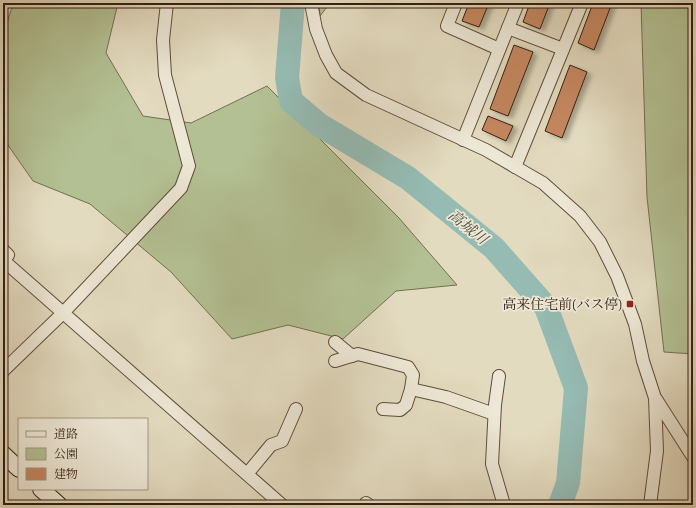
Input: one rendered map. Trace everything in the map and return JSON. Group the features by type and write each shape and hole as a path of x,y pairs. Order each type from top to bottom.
{"main road":[{"path":"3,454 18,468"},
{"path":"42,490 59,505"}],"street":[{"path":"3,371 63,313 181,188 189,166 165,75 162,40 167,3"},
{"path":"311,3 316,29 326,56 336,73 366,95 486,150 543,183 580,216 600,242 617,276 635,324 655,398 657,451 650,505"},
{"path":"456,3 446,26 499,49"},
{"path":"463,140 518,3"},
{"path":"515,167 582,3"},
{"path":"508,28 563,49"},
{"path":"3,250 8,255 4,261 282,505"},
{"path":"334,342 352,356"},
{"path":"336,361 358,354 408,367 413,375 411,389 406,404 400,410 383,409"},
{"path":"499,376 494,414 492,464 504,505"},
{"path":"411,389 446,397 494,414"},
{"path":"655,398 693,456"},
{"path":"247,474 270,445 282,441 296,409"}],"green space":[{"path":"15,3 118,3 106,53 143,116 191,123 267,86 399,218 457,285 396,291 343,339 288,325 232,339 171,272 90,204 33,181 3,138 3,36 11,10"},
{"path":"319,3 330,3 320,16"},
{"path":"641,3 693,3 693,354 664,352 647,197"}],"building":[{"path":"469,3 489,3 479,27 462,21"},
{"path":"530,3 550,3 540,29 523,22"},
{"path":"593,3 612,3 594,50 578,43"},
{"path":"514,45 533,52 508,116 490,109"},
{"path":"570,65 587,72 562,138 545,131"},
{"path":"488,116 513,126 506,141 482,130"}],"waterway":[{"name":"高城川","path":"293,3 287,78 291,101 318,124 408,178 494,248 546,307 576,388 568,483 560,505"}],"place":[{"name":"高来住宅前(バス停)","path":"630,304"}]}
